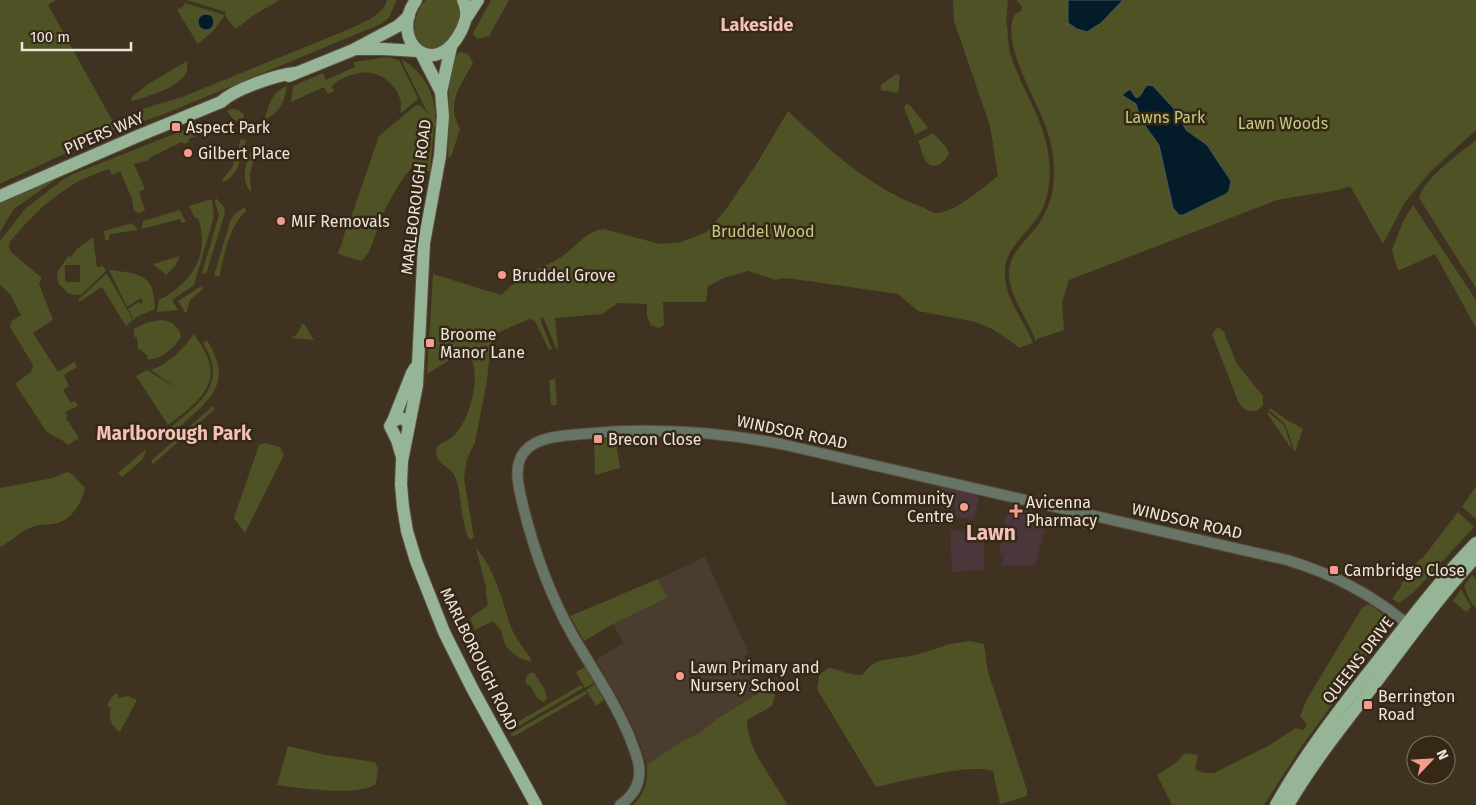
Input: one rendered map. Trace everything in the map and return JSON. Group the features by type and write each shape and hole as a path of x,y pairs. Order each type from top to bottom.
{"main road":[{"path":"409,16 416,0"},
{"path":"463,0 467,17"},
{"path":"467,17 478,0"},
{"name":"PIPERS WAY","path":"0,196 221,102 233,101 294,73 353,50 398,26 409,16"},
{"name":"MARLBOROUGH ROAD","path":"409,16 408,36 441,92"},
{"name":"MARLBOROUGH ROAD","path":"467,17 451,47 441,92 442,142 424,243 417,385 402,461 402,496 407,531 428,596 468,682 536,805"},
{"name":"PIPERS WAY","path":"353,50 384,49 436,54 451,47"},
{"name":"MARLBOROUGH ROAD","path":"393,420 412,373 417,366"},
{"path":"403,418 408,428 403,436 395,435 391,429 393,420 403,418"},
{"name":"MARLBOROUGH ROAD","path":"395,435 402,461"},
{"name":"QUEENS DRIVE","path":"1288,805 1411,627 1437,584 1476,543"},
{"name":"QUEENS DRIVE","path":"1276,805 1292,777 1327,726 1411,627 1442,596 1476,557"}],"street":[{"name":"WINDSOR ROAD","path":"620,805 636,789 639,774 638,761 614,704 573,635 550,589 534,545 518,482 518,465 525,451 536,443 552,438 619,431 668,430 712,432 781,444 1288,560 1330,575 1354,587 1374,599 1411,627"}],"shaded area":[{"path":"938,486 975,495 979,498 974,520 954,516 956,508 947,506 949,497 936,495"},
{"path":"1010,505 1031,511 1030,517 1047,521 1035,565 1002,565 1004,554 999,553"},
{"path":"950,529 984,538 984,570 952,572"},
{"name":"Lawn Primary and Nursery School","path":"705,557 749,654 744,656 761,692 730,712 788,805 633,805 640,799 645,788 648,779 647,765 638,739 623,707 596,660 624,643 613,624 666,598 658,579"}],"green space":[{"path":"0,0 56,0 48,5 117,129 0,184"},
{"path":"186,0 280,0 254,15 236,29 225,15 226,12"},
{"path":"387,0 397,0 389,18 381,24 167,113 144,121 137,117 137,112 142,109 182,97 358,25 381,11"},
{"path":"426,0 456,0 461,11 458,28 446,43 431,49 423,47 418,43 414,29 418,12"},
{"path":"491,0 509,0 489,36 476,38 473,33"},
{"name":"Bruddel Wood","path":"953,0 1008,0 1006,25 1011,56 1039,120 1047,146 1050,173 1046,200 1036,220 1012,250 1005,267 1006,286 1009,295 1033,343 1019,348 994,330 976,322 918,311 898,294 794,279 783,278 776,280 748,271 724,278 708,286 706,302 663,302 664,325 659,328 651,325 647,316 647,304 618,303 602,314 555,318 558,348 556,348 543,317 540,319 552,349 549,350 535,321 529,319 495,334 490,348 487,381 475,442 467,459 464,478 474,538 470,540 464,524 456,480 453,473 438,460 436,450 439,445 456,433 464,421 474,390 474,367 466,350 427,374 433,274 501,295 522,277 558,259 585,237 596,231 603,229 660,244 681,242 707,232 726,209 756,165 788,111 850,166 885,189 935,213 954,208 998,176 990,126 954,21"},
{"name":"Lawns Park","path":"1016,0 1476,0 1476,130 1430,172 1405,202 1383,244 1350,186 1338,190 1277,200 1069,280 1062,303 1064,330 1037,339 1036,342 1015,299 1009,272 1014,254 1034,230 1048,205 1052,192 1054,164 1049,136 1015,53 1012,25 1015,14 1022,10 1022,6"},
{"path":"185,3 225,15 214,30 198,44 177,10 184,6","holes":["211,15 214,25 208,30 201,29 198,24 198,20"]},
{"path":"460,52 468,54 473,63 456,95 454,111 460,129 451,157 448,157 449,83 454,57"},
{"path":"387,57 399,60 418,98 401,113 400,99 393,86 381,76 368,73 353,74 339,80 332,86 334,91 328,94 324,87 291,102 293,86 323,73 326,80 355,67 354,62"},
{"path":"401,59 424,79 432,95 436,125 434,127 430,172 412,167 407,173 387,205 371,247 361,261 341,255 338,252 379,136 415,106 420,105 428,114"},
{"path":"187,61 187,72 177,83 162,91 132,101 131,98 148,84"},
{"path":"896,74 900,76 898,93 881,90 881,85"},
{"path":"287,86 285,97 280,106 274,114 264,120 274,96"},
{"path":"906,104 910,105 928,128 915,135 904,108"},
{"path":"227,110 239,110 244,115 242,125 235,121 228,113"},
{"path":"196,128 201,134 188,139 189,142 184,144 181,142 149,158 149,160 134,164 145,189 139,192 145,210 140,213 134,211 132,199 120,171 112,175 109,169 77,182 58,194 24,225 10,242 11,252 42,278 39,284 53,320 33,333 58,372 74,362 77,367 64,375 69,386 63,390 71,403 75,401 78,406 65,412 68,416 66,418 79,438 68,445 46,431 16,385 17,382 31,372 33,365 10,327 12,321 21,315 10,294 0,285 0,241 25,209 73,174 184,130 187,132"},
{"path":"933,133 949,153 936,166 929,164 923,157 918,141"},
{"path":"241,139 246,140 236,171 228,180 222,183 224,177 232,168"},
{"path":"1476,140 1476,288 1419,198 1435,174"},
{"path":"254,144 258,145 250,173 251,192 245,181 245,168"},
{"path":"65,173 14,209 0,232 0,201"},
{"path":"216,198 224,207 225,213 206,274 202,273 219,215 215,202"},
{"path":"212,200 214,216 194,285 172,300 178,310 157,312 159,300 180,286 189,277 200,256 202,244 201,231 198,218 195,218 189,206"},
{"path":"1413,205 1476,300 1476,328 1435,254 1398,271 1392,250 1403,222"},
{"path":"245,207 246,211 231,233 219,277 214,275 230,222 234,214"},
{"path":"180,210 186,222 182,223 180,219 141,229 143,221"},
{"path":"132,223 138,230 110,234 109,240 105,240 104,231"},
{"path":"93,237 97,267 103,266 106,271 81,295 69,294 58,283 57,273 68,256 71,257 77,249","holes":["65,265 80,265 80,282 65,282"]},
{"path":"180,256 175,266 166,275 153,264"},
{"path":"109,270 128,272 145,279 152,288 155,309 136,317 134,320 128,309 139,302 141,304 143,301 141,298 127,307"},
{"path":"106,274 133,320 126,326 102,287 79,302 78,300"},
{"path":"203,285 202,290 190,300 186,314 178,301"},
{"path":"162,320 175,325 181,337 166,353 157,358 147,359 148,356 138,348 137,337 134,337 134,329 148,322"},
{"path":"302,324 304,324 314,340 291,338 297,334"},
{"path":"1217,328 1224,332 1237,364 1263,396 1263,405 1258,410 1246,410 1238,401 1212,334"},
{"path":"194,334 208,359 211,370 210,380 206,389 193,405 168,425 136,376 147,370 178,389 151,370 164,364 175,355"},
{"path":"207,340 218,364 219,374 214,392 180,426 175,429 169,429 200,401 212,382 213,370 203,343"},
{"path":"555,379 557,405 551,405 549,380"},
{"path":"213,406 215,409 153,464 151,462 152,460"},
{"path":"1270,408 1303,429 1295,452 1285,424 1269,410"},
{"path":"1267,413 1284,425 1293,451"},
{"path":"610,438 616,443 620,468 595,475 594,440"},
{"path":"265,443 280,447 284,455 245,533 234,518 259,445"},
{"path":"146,449 141,461 133,468 122,477 118,473"},
{"path":"67,472 72,474 85,488 78,506 70,516 53,524 35,526 0,547 0,488 53,478"},
{"path":"1476,486 1476,519 1462,507"},
{"path":"1458,512 1474,527 1414,592 1399,603 1392,599 1413,566 1422,559"},
{"path":"1049,515 1082,519 1087,525 1085,529 1047,521"},
{"path":"476,548 483,556 493,575 511,627 530,657 531,662 520,658 510,651 505,645 501,630 493,621 475,630 470,618 488,605 486,588"},
{"path":"1472,575 1476,579 1476,608 1470,601 1464,586"},
{"path":"658,579 667,598 613,624 584,641 570,616"},
{"path":"1461,589 1471,607 1466,612 1453,601"},
{"path":"1369,604 1388,618 1384,633 1302,746 1264,805 1172,805 1157,775 1177,762 1185,753 1198,755 1195,770 1214,773 1268,746 1296,728 1303,730 1307,725 1300,716 1307,699 1362,608"},
{"path":"970,641 984,644 988,672 1027,790 1027,796 1000,804 993,771 982,769 952,771 876,787 817,689 819,675 828,668 862,675 870,666 878,661 916,655 950,644"},
{"path":"585,667 594,683 585,688 576,672"},
{"path":"530,673 534,673 545,690 547,699 543,702 537,698 531,686 526,684 526,677"},
{"path":"595,684 604,700 596,706 586,690"},
{"path":"581,685 583,688 509,732 507,728"},
{"path":"585,691 587,694 513,737 510,734"},
{"path":"761,692 772,692 775,695 772,706 747,720 748,731 756,753 788,805 633,805 645,787 647,765 681,742 700,733 717,719"},
{"path":"117,693 119,698 128,696 137,700 120,732 112,724 110,718 111,708 107,706 112,696"},
{"path":"288,746 326,755 375,762 378,769 376,784 367,788 342,791 277,785"}],"water":[{"path":"1068,0 1123,0 1101,23 1087,32 1077,29 1068,23"},
{"path":"203,14 209,14 214,19 212,28 203,30 198,25 198,19"},
{"path":"1150,85 1177,112 1186,130 1207,145 1231,181 1229,191 1226,194 1183,215 1179,215 1173,208 1159,145 1141,120 1136,104 1122,95 1130,89 1136,98 1140,96 1146,86"}],"place":[{"name":"Aspect Park","path":"176,127"},
{"name":"Gilbert Place","path":"188,153"},
{"name":"MIF Removals","path":"281,221"},
{"name":"Bruddel Grove","path":"502,275"},
{"name":"Broome Manor Lane","path":"430,343"},
{"name":"Brecon Close","path":"598,439"},
{"name":"Lawn Community Centre","path":"964,507"},
{"name":"Avicenna Pharmacy","path":"1016,511"},
{"name":"Cambridge Close","path":"1334,570"},
{"name":"Lawn Primary and Nursery School","path":"680,676"},
{"name":"Berrington Road","path":"1368,705"}],"district":[{"name":"Lakeside","path":"757,25"},
{"name":"Marlborough Park","path":"174,433"},
{"name":"Lawn","path":"991,533"}],"park label":[{"name":"Lawn Woods","path":"1283,123"}]}
